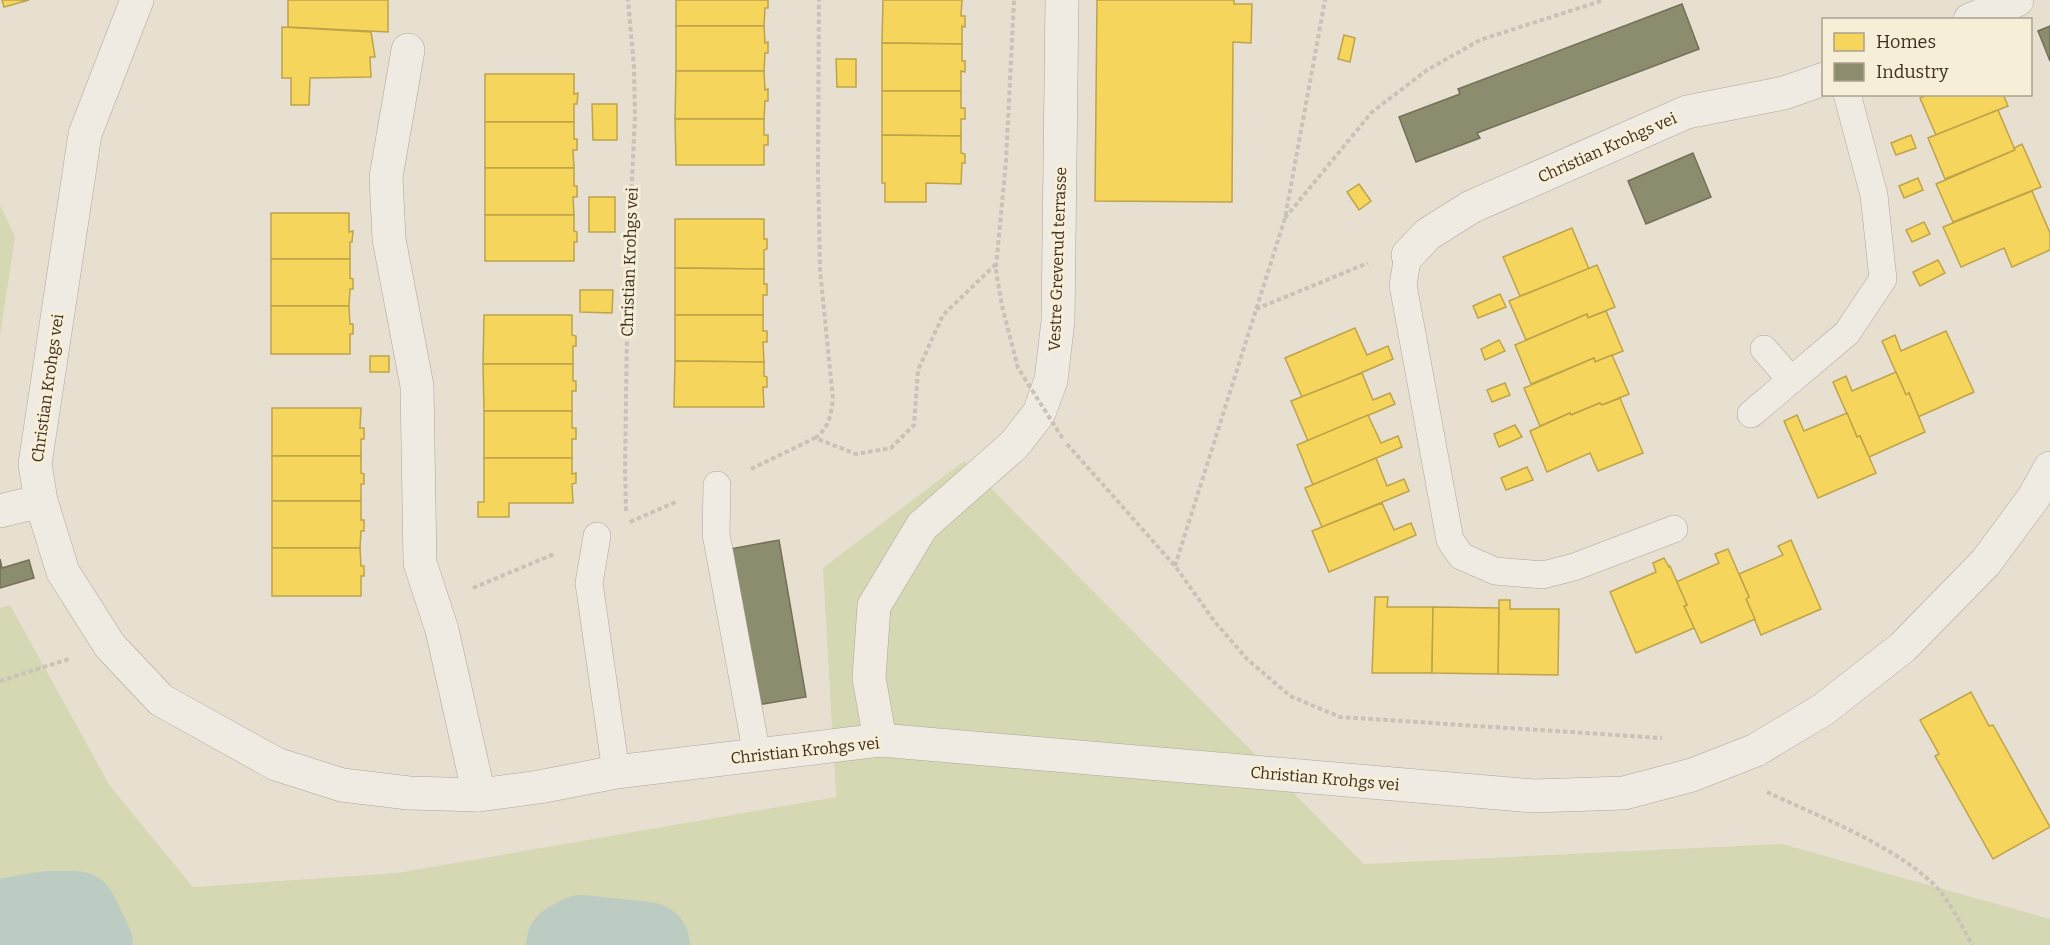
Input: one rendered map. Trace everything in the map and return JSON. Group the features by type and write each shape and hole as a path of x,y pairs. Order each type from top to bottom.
{"street":[{"name":"Christian Krohgs vei","path":"137,0 85,135 35,464 41,501 63,572 110,646 161,700 276,764 342,785 409,793 479,795 539,788 616,772 880,740 1534,796 1624,793 1692,775 1756,750 1824,710 1903,647 1986,562 2034,497 2050,468"},
{"name":"Vestre Greverud terrasse","path":"880,740 869,678 874,606 922,526 1014,445 1039,412 1051,380 1058,321 1062,0"},
{"path":"1976,18 2018,0"},
{"path":"408,50 386,177 388,239 417,386 420,562 442,630 479,795"},
{"name":"Christian Krohgs vei","path":"1408,255 1428,234 1471,207 1688,112 1784,93 1822,80"},
{"path":"0,511 41,501"}],"lane":[{"path":"1751,414 1847,333 1883,279 1874,195 1848,96"},
{"path":"1408,255 1403,285 1450,540 1461,556 1496,571 1543,575 1574,567 1674,530"},
{"path":"1764,350 1791,380"},
{"path":"717,485 716,534 757,755"},
{"path":"597,536 589,583 616,772"}],"path":[{"name":"Christian Krohgs vei","path":"628,0 634,67 635,117 628,262 625,468 627,524 717,485"},
{"path":"717,485 815,438 822,433 830,420 833,399 820,270 819,0"},
{"path":"996,271 1006,161 1014,0"},
{"path":"1175,566 1285,218 1325,0"},
{"path":"1285,218 1372,112 1427,70 1480,40 1595,1 1604,0"},
{"path":"1255,310 1379,258 1408,255"},
{"path":"815,438 856,454 891,448 914,425 918,370 943,315 995,265 1002,306 1018,368 1063,439 1175,566 1215,622 1247,659 1290,696 1340,717 1662,738"},
{"path":"433,605 597,536"},
{"path":"0,681 110,646"},
{"path":"1761,789 1888,851 1930,880 1959,919 1972,945"}],"green space":[{"path":"0,205 15,237 0,336"},
{"path":"964,461 1364,864 1782,844 2050,919 2050,945 0,945 0,608 10,605 110,786 193,887 397,873 836,797 823,568"}],"building: Homes":[{"path":"2,0 29,0 4,7"},
{"path":"288,0 388,0 388,32 288,27"},
{"path":"676,0 768,0 768,8 765,8 764,26 676,26"},
{"path":"883,0 962,0 961,16 965,16 965,27 962,26 962,44 882,43"},
{"path":"1097,0 1234,0 1234,4 1252,4 1251,43 1233,42 1232,202 1095,201"},
{"path":"676,26 764,26 768,53 765,53 764,71 676,71"},
{"path":"282,27 371,32 375,57 370,57 371,77 310,78 309,105 291,105 291,78 282,78"},
{"path":"1344,35 1355,38 1350,62 1338,59"},
{"path":"882,43 962,44 962,61 965,61 965,72 961,71 961,91 882,91"},
{"path":"836,59 856,59 856,87 837,87"},
{"path":"676,71 764,71 768,101 765,101 764,119 675,119"},
{"path":"485,74 574,74 574,94 578,93 577,104 574,104 574,122 485,122"},
{"path":"882,91 961,91 961,108 965,108 965,119 961,119 961,136 882,135"},
{"path":"1924,96 2004,96 2008,106 1936,135 1920,98"},
{"path":"592,104 617,104 617,140 593,140"},
{"path":"1998,110 2015,150 1945,179 1928,138"},
{"path":"675,119 764,119 764,135 768,135 768,145 764,145 764,165 676,165"},
{"path":"485,122 574,122 574,139 577,139 577,150 573,150 574,168 485,168"},
{"path":"882,135 961,136 961,153 965,154 965,163 962,163 961,184 926,183 926,202 885,202 885,183 882,183"},
{"path":"1911,135 1916,148 1896,155 1891,143"},
{"path":"2022,144 2041,187 1953,222 1936,184 2015,150 2014,148"},
{"path":"485,168 574,168 574,186 577,186 577,197 573,197 574,215 485,215"},
{"path":"1918,178 1923,190 1904,198 1899,186"},
{"path":"1359,184 1371,201 1359,210 1347,192"},
{"path":"2032,191 2050,233 2050,250 2012,267 2004,248 1961,267 1943,227"},
{"path":"589,197 615,197 615,232 589,232"},
{"path":"271,213 349,213 349,232 353,231 352,242 350,242 350,259 271,259"},
{"path":"485,215 574,215 577,242 574,242 574,261 485,261"},
{"path":"675,219 764,219 764,239 767,239 767,249 764,250 764,269 675,268"},
{"path":"1924,222 1930,234 1912,242 1906,230"},
{"path":"1572,228 1589,269 1520,296 1503,257"},
{"path":"271,259 350,259 350,278 353,279 353,289 350,289 349,306 271,306"},
{"path":"1938,260 1945,273 1920,286 1913,272"},
{"path":"1597,265 1615,307 1588,318 1587,314 1526,340 1509,301"},
{"path":"675,268 764,269 767,295 763,295 763,315 675,315"},
{"path":"580,290 613,290 612,313 580,312"},
{"path":"1500,294 1506,307 1478,318 1473,306"},
{"path":"271,306 349,306 350,324 353,324 353,334 350,334 350,354 271,354"},
{"path":"1606,311 1623,351 1595,362 1594,358 1531,384 1515,345 1587,314 1588,318"},
{"path":"484,315 572,315 572,335 576,336 576,346 573,346 573,364 483,364"},
{"path":"675,315 763,315 763,331 767,331 767,342 763,342 764,362 675,361"},
{"path":"1355,328 1367,355 1388,346 1393,359 1302,397 1285,358"},
{"path":"1946,331 1974,392 1918,417 1909,393 1906,395 1882,341 1895,335 1901,351"},
{"path":"1499,340 1505,351 1485,360 1481,349"},
{"path":"1612,355 1629,394 1571,415 1570,413 1540,426 1524,388 1594,358 1595,362"},
{"path":"370,356 389,356 389,372 370,372"},
{"path":"675,361 764,362 767,387 763,387 764,407 674,407"},
{"path":"483,364 573,364 573,381 576,381 576,391 572,391 572,411 484,411"},
{"path":"1896,372 1906,395 1909,393 1925,432 1869,457 1860,436 1857,437 1833,382 1846,376 1852,391"},
{"path":"1362,373 1373,400 1390,393 1395,404 1308,441 1291,401"},
{"path":"1505,383 1510,395 1492,402 1487,390"},
{"path":"1620,398 1643,453 1598,471 1590,453 1547,472 1530,431 1570,413 1571,415 1600,403 1602,405"},
{"path":"272,408 361,408 360,428 364,428 364,439 361,439 361,456 272,456"},
{"path":"484,411 572,411 572,428 576,428 576,439 572,439 572,458 484,458"},
{"path":"1847,413 1876,473 1818,498 1784,421 1797,415 1804,431"},
{"path":"1368,415 1381,443 1398,436 1402,447 1313,485 1297,445"},
{"path":"1515,425 1522,437 1499,447 1494,434"},
{"path":"272,456 361,456 361,473 364,474 364,484 361,484 361,501 272,501"},
{"path":"484,458 572,458 572,474 576,473 576,483 572,484 573,503 509,503 509,517 478,517 478,502 484,502"},
{"path":"1376,458 1387,486 1404,479 1409,491 1322,527 1305,488"},
{"path":"1527,467 1533,480 1506,490 1501,478"},
{"path":"272,501 361,501 361,520 364,520 364,531 361,531 360,548 272,548"},
{"path":"1382,503 1394,530 1411,523 1416,535 1329,572 1312,531"},
{"path":"1791,540 1821,609 1761,635 1746,599 1749,597 1739,574 1783,555 1778,546"},
{"path":"272,548 360,548 361,566 364,566 364,576 361,576 361,596 272,596"},
{"path":"1728,549 1749,597 1746,599 1755,619 1701,643 1676,582 1719,563 1715,554"},
{"path":"1664,558 1670,566 1687,605 1684,606 1694,628 1636,653 1610,592 1656,572 1653,563"},
{"path":"1375,597 1388,597 1387,607 1433,607 1432,673 1372,673"},
{"path":"1499,600 1510,600 1510,609 1559,609 1558,675 1498,674"},
{"path":"1433,607 1499,608 1498,674 1432,673"},
{"path":"1971,692 1989,726 1993,725 2050,827 1993,859 1935,756 1939,754 1920,720"}],"building: Industry":[{"path":"1682,4 1699,49 1477,133 1480,138 1416,162 1399,117 1460,94 1458,89"},
{"path":"2050,26 2050,61 2038,31"},
{"path":"1693,153 1711,197 1646,224 1628,181"},
{"path":"779,540 806,697 757,705 730,549"},
{"path":"0,559 2,568 29,560 34,578 0,588"}],"waterway":[{"path":"0,922 48,914 75,914 90,945"},
{"path":"569,945 582,938 647,945"}]}
